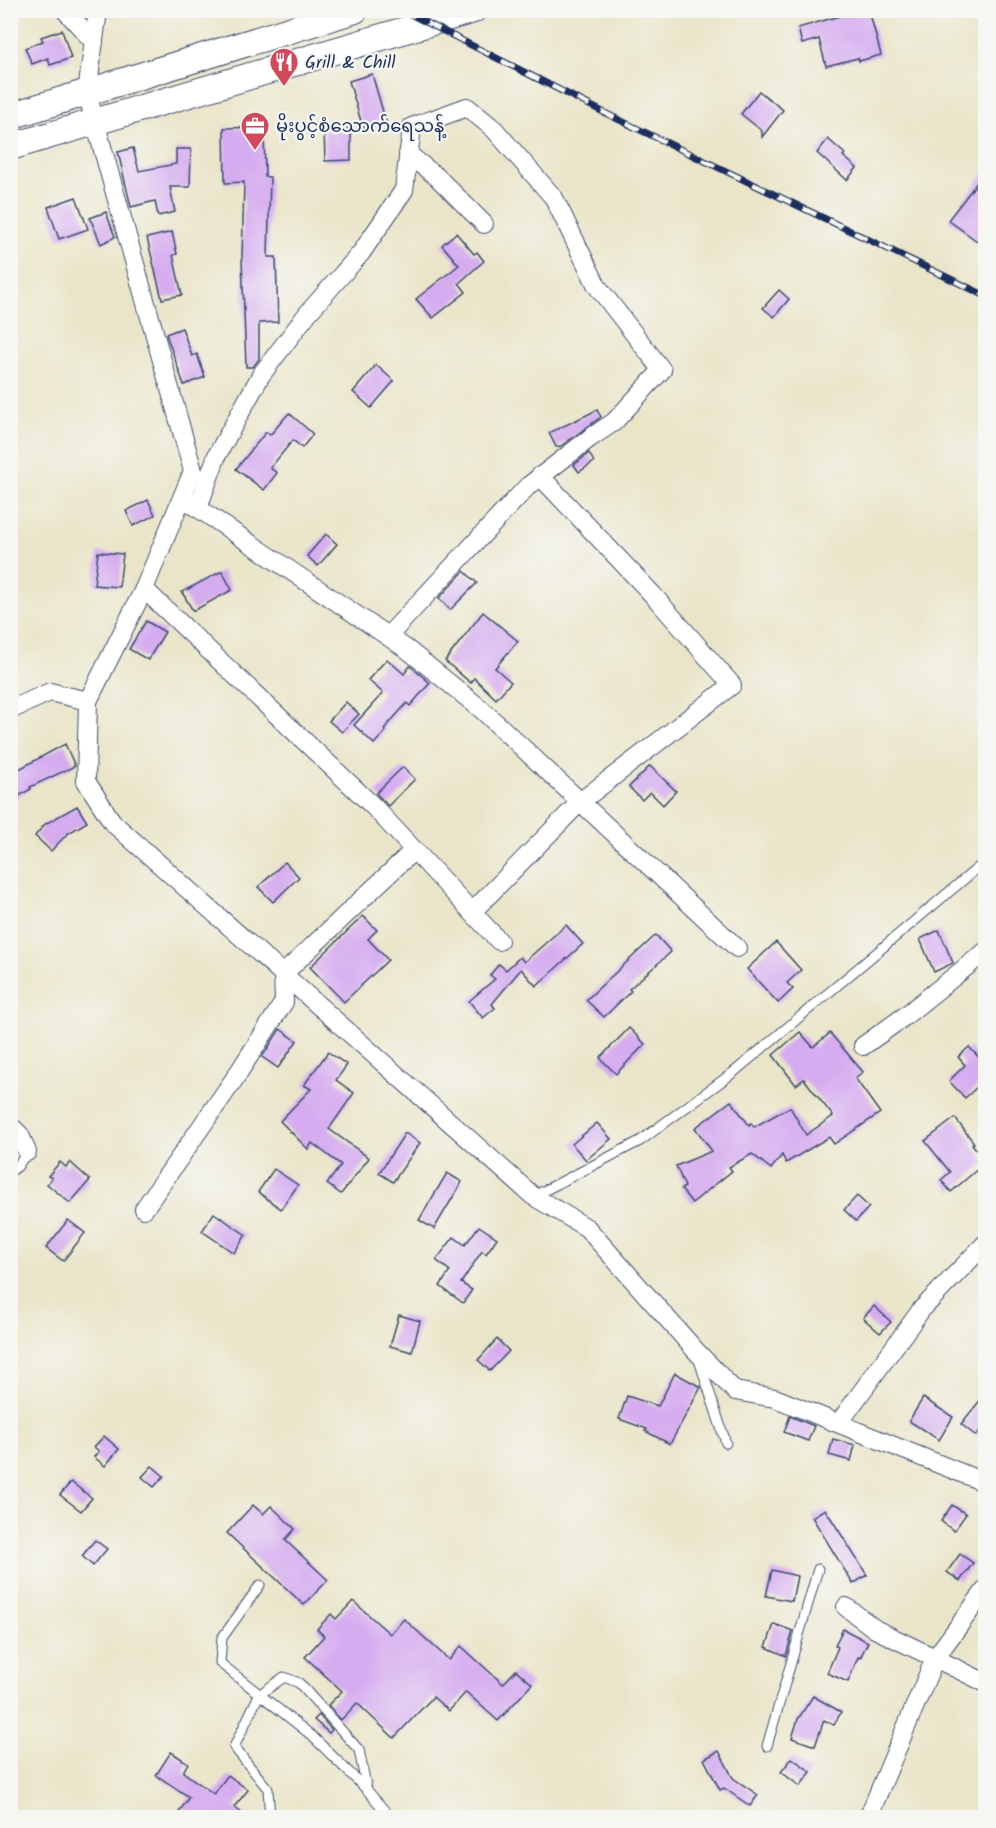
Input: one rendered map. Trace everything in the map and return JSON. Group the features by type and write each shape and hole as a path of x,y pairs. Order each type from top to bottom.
{"main road":[{"path":"10,116 355,10"},
{"path":"10,147 473,10"}],"street":[{"path":"64,10 94,42"},
{"path":"98,10 87,93 193,471 144,589 88,701 86,781 113,823 533,1196 587,1228 696,1351 735,1390 775,1398 986,1483"},
{"path":"198,508 217,454 261,375 308,313 361,253 404,190 412,127 467,107 494,129 554,198 597,286 662,370 614,422 527,487 388,636"},
{"path":"408,154 437,177 484,224"},
{"path":"472,912 580,802 732,685 653,595 540,476"},
{"path":"182,498 408,650 481,709 736,948"},
{"path":"144,589 373,806 499,941"},
{"path":"10,710 50,692 88,701"},
{"path":"144,1209 233,1081 284,1002 284,974 414,850"},
{"path":"863,1046 905,1016 986,951"},
{"path":"10,1125 20,1135 27,1152"},
{"path":"839,1423 921,1310 986,1243"},
{"path":"868,1818 935,1659 986,1589"},
{"path":"846,1606 875,1629 986,1683"}],"lane":[{"path":"533,1196 640,1141 734,1072 986,861"},
{"path":"10,1172 18,1166 27,1152"},
{"path":"696,1351 726,1443"},
{"path":"767,1746 818,1569"},
{"path":"260,1585 222,1638 220,1663 311,1735 367,1790 391,1818"},
{"path":"270,1818 268,1790 234,1747 259,1695 284,1677 299,1683 359,1750 367,1790"}],"building":[{"path":"846,10 869,10 881,55 826,66 819,39 802,44 798,28 847,14"},
{"path":"62,30 71,58 50,65 48,58 32,64 25,48 43,41 41,37"},
{"path":"372,74 386,122 363,128 349,81"},
{"path":"759,91 783,110 762,137 762,131 741,114"},
{"path":"264,127 265,177 270,177 268,257 276,257 278,322 259,323 259,359 253,367 246,367 242,258 244,182 225,183 224,128"},
{"path":"351,129 351,160 325,161 324,130"},
{"path":"828,139 857,168 847,180 817,153"},
{"path":"133,148 139,171 176,164 176,149 191,149 190,187 170,187 175,212 158,216 155,201 131,207 118,152"},
{"path":"986,171 986,230 977,241 948,220"},
{"path":"76,197 88,229 59,239 48,207"},
{"path":"106,212 115,237 101,244 90,218"},
{"path":"172,232 177,254 173,255 182,295 162,299 147,238"},
{"path":"456,233 474,254 477,252 484,261 459,283 466,292 433,318 416,299 459,265 442,245"},
{"path":"779,290 789,299 774,317 763,308"},
{"path":"182,328 192,356 197,354 205,377 184,385 166,334"},
{"path":"376,365 394,381 371,408 353,392"},
{"path":"597,410 601,417 561,446 556,447 549,433"},
{"path":"289,413 313,434 302,448 293,440 270,468 277,473 264,490 236,469 266,432 270,435"},
{"path":"589,453 594,462 579,472 574,465"},
{"path":"148,500 155,515 133,526 126,511"},
{"path":"326,534 337,544 318,566 307,556"},
{"path":"98,552 123,554 119,587 94,585"},
{"path":"222,571 232,590 193,611 182,592"},
{"path":"464,571 477,583 450,610 439,598"},
{"path":"483,612 518,641 495,668 511,682 496,699 474,678 471,683 445,661"},
{"path":"146,621 165,632 148,660 129,649"},
{"path":"387,659 404,674 410,666 430,683 410,706 407,703 374,744 354,725 383,693 368,680"},
{"path":"346,702 359,714 342,732 329,721"},
{"path":"65,744 75,766 30,787 31,789 10,801 10,774"},
{"path":"650,766 676,791 663,805 650,792 642,800 629,787"},
{"path":"403,767 415,779 388,806 376,793"},
{"path":"77,806 87,822 67,834 51,851 35,836 45,824"},
{"path":"285,862 299,877 273,902 258,887"},
{"path":"363,916 377,930 368,939 388,960 344,1002 310,967"},
{"path":"566,925 583,944 536,986 521,969 492,1004 495,1008 483,1018 469,1001 495,979 490,975 499,964 506,970 520,957 524,962"},
{"path":"939,930 953,963 934,972 920,939"},
{"path":"656,935 671,952 629,989 631,991 604,1017 586,1000"},
{"path":"776,942 801,970 787,983 793,989 778,1003 747,969"},
{"path":"629,1028 645,1044 616,1074 600,1058"},
{"path":"280,1029 297,1041 278,1068 262,1057"},
{"path":"800,1032 813,1047 830,1033 863,1072 855,1078 880,1113 834,1144 829,1137 786,1163 782,1155 771,1169 752,1154 729,1167 732,1171 692,1203 681,1189 685,1187 676,1166 712,1151 695,1128 731,1101 749,1125 751,1123 754,1127 790,1107 806,1135 833,1116 804,1079 796,1085 773,1055"},
{"path":"969,1047 986,1065 986,1079 965,1098 949,1081 965,1065 958,1057"},
{"path":"328,1052 347,1065 336,1080 354,1093 329,1129 369,1158 341,1194 327,1184 341,1165 312,1143 308,1149 280,1121 311,1089 304,1085"},
{"path":"955,1118 986,1162 951,1192 941,1180 950,1172 925,1141"},
{"path":"597,1123 611,1139 586,1160 572,1144"},
{"path":"405,1133 420,1143 393,1182 379,1173"},
{"path":"60,1162 66,1167 70,1162 90,1180 70,1203 47,1184 52,1178 48,1176"},
{"path":"274,1169 298,1185 281,1209 258,1192"},
{"path":"447,1173 462,1182 434,1229 419,1220"},
{"path":"857,1196 869,1207 856,1221 844,1210"},
{"path":"214,1213 246,1235 234,1253 202,1231"},
{"path":"68,1220 85,1233 63,1261 46,1248"},
{"path":"479,1226 497,1238 486,1254 482,1251 461,1283 472,1290 463,1303 440,1286 450,1271 436,1260 454,1237 465,1245"},
{"path":"874,1306 891,1322 880,1333 863,1318"},
{"path":"399,1315 420,1321 412,1352 390,1346"},
{"path":"497,1339 509,1351 490,1371 478,1360"},
{"path":"675,1373 701,1387 670,1444 645,1431 647,1429 619,1419 627,1396 658,1406"},
{"path":"986,1393 986,1424 976,1436 961,1424"},
{"path":"923,1398 953,1417 939,1440 909,1421"},
{"path":"790,1416 814,1426 808,1441 784,1432"},
{"path":"104,1436 119,1449 105,1466 94,1457 99,1451 94,1447"},
{"path":"833,1439 855,1445 851,1461 829,1455"},
{"path":"152,1466 164,1476 154,1487 142,1477"},
{"path":"71,1482 92,1498 81,1511 60,1495"},
{"path":"253,1505 263,1514 271,1506 295,1529 285,1540 328,1580 304,1605 227,1533"},
{"path":"952,1505 966,1514 954,1531 941,1521"},
{"path":"825,1509 867,1575 853,1584 812,1517"},
{"path":"95,1540 107,1549 93,1566 82,1556"},
{"path":"960,1554 973,1563 960,1581 947,1572"},
{"path":"772,1570 797,1576 792,1601 766,1596"},
{"path":"353,1601 390,1634 404,1619 449,1660 461,1646 503,1684 516,1670 532,1684 498,1721 466,1692 449,1711 433,1697 394,1738 357,1703 341,1720 328,1705 342,1691 305,1657 324,1636 317,1629 331,1614 336,1619"},
{"path":"774,1624 793,1631 786,1656 766,1647"},
{"path":"843,1629 868,1642 860,1658 858,1657 848,1682 827,1673 838,1647 835,1645"},
{"path":"813,1696 841,1712 834,1725 824,1720 815,1746 792,1738 798,1719"},
{"path":"319,1715 332,1730 329,1733 314,1720"},
{"path":"719,1751 733,1778 758,1795 750,1806 724,1788 720,1790 704,1759"},
{"path":"171,1752 188,1763 183,1772 214,1794 228,1775 248,1790 234,1807 248,1818 175,1818 189,1797 156,1775"},
{"path":"792,1758 811,1772 800,1786 781,1772"}],"railway":[{"path":"402,10 607,114 986,296"}],"place":[{"name":"Grill & Chill","path":"284,88"},
{"name":"မိုးပွင့်စံသောက်ရေသန့်","path":"255,152"}]}
